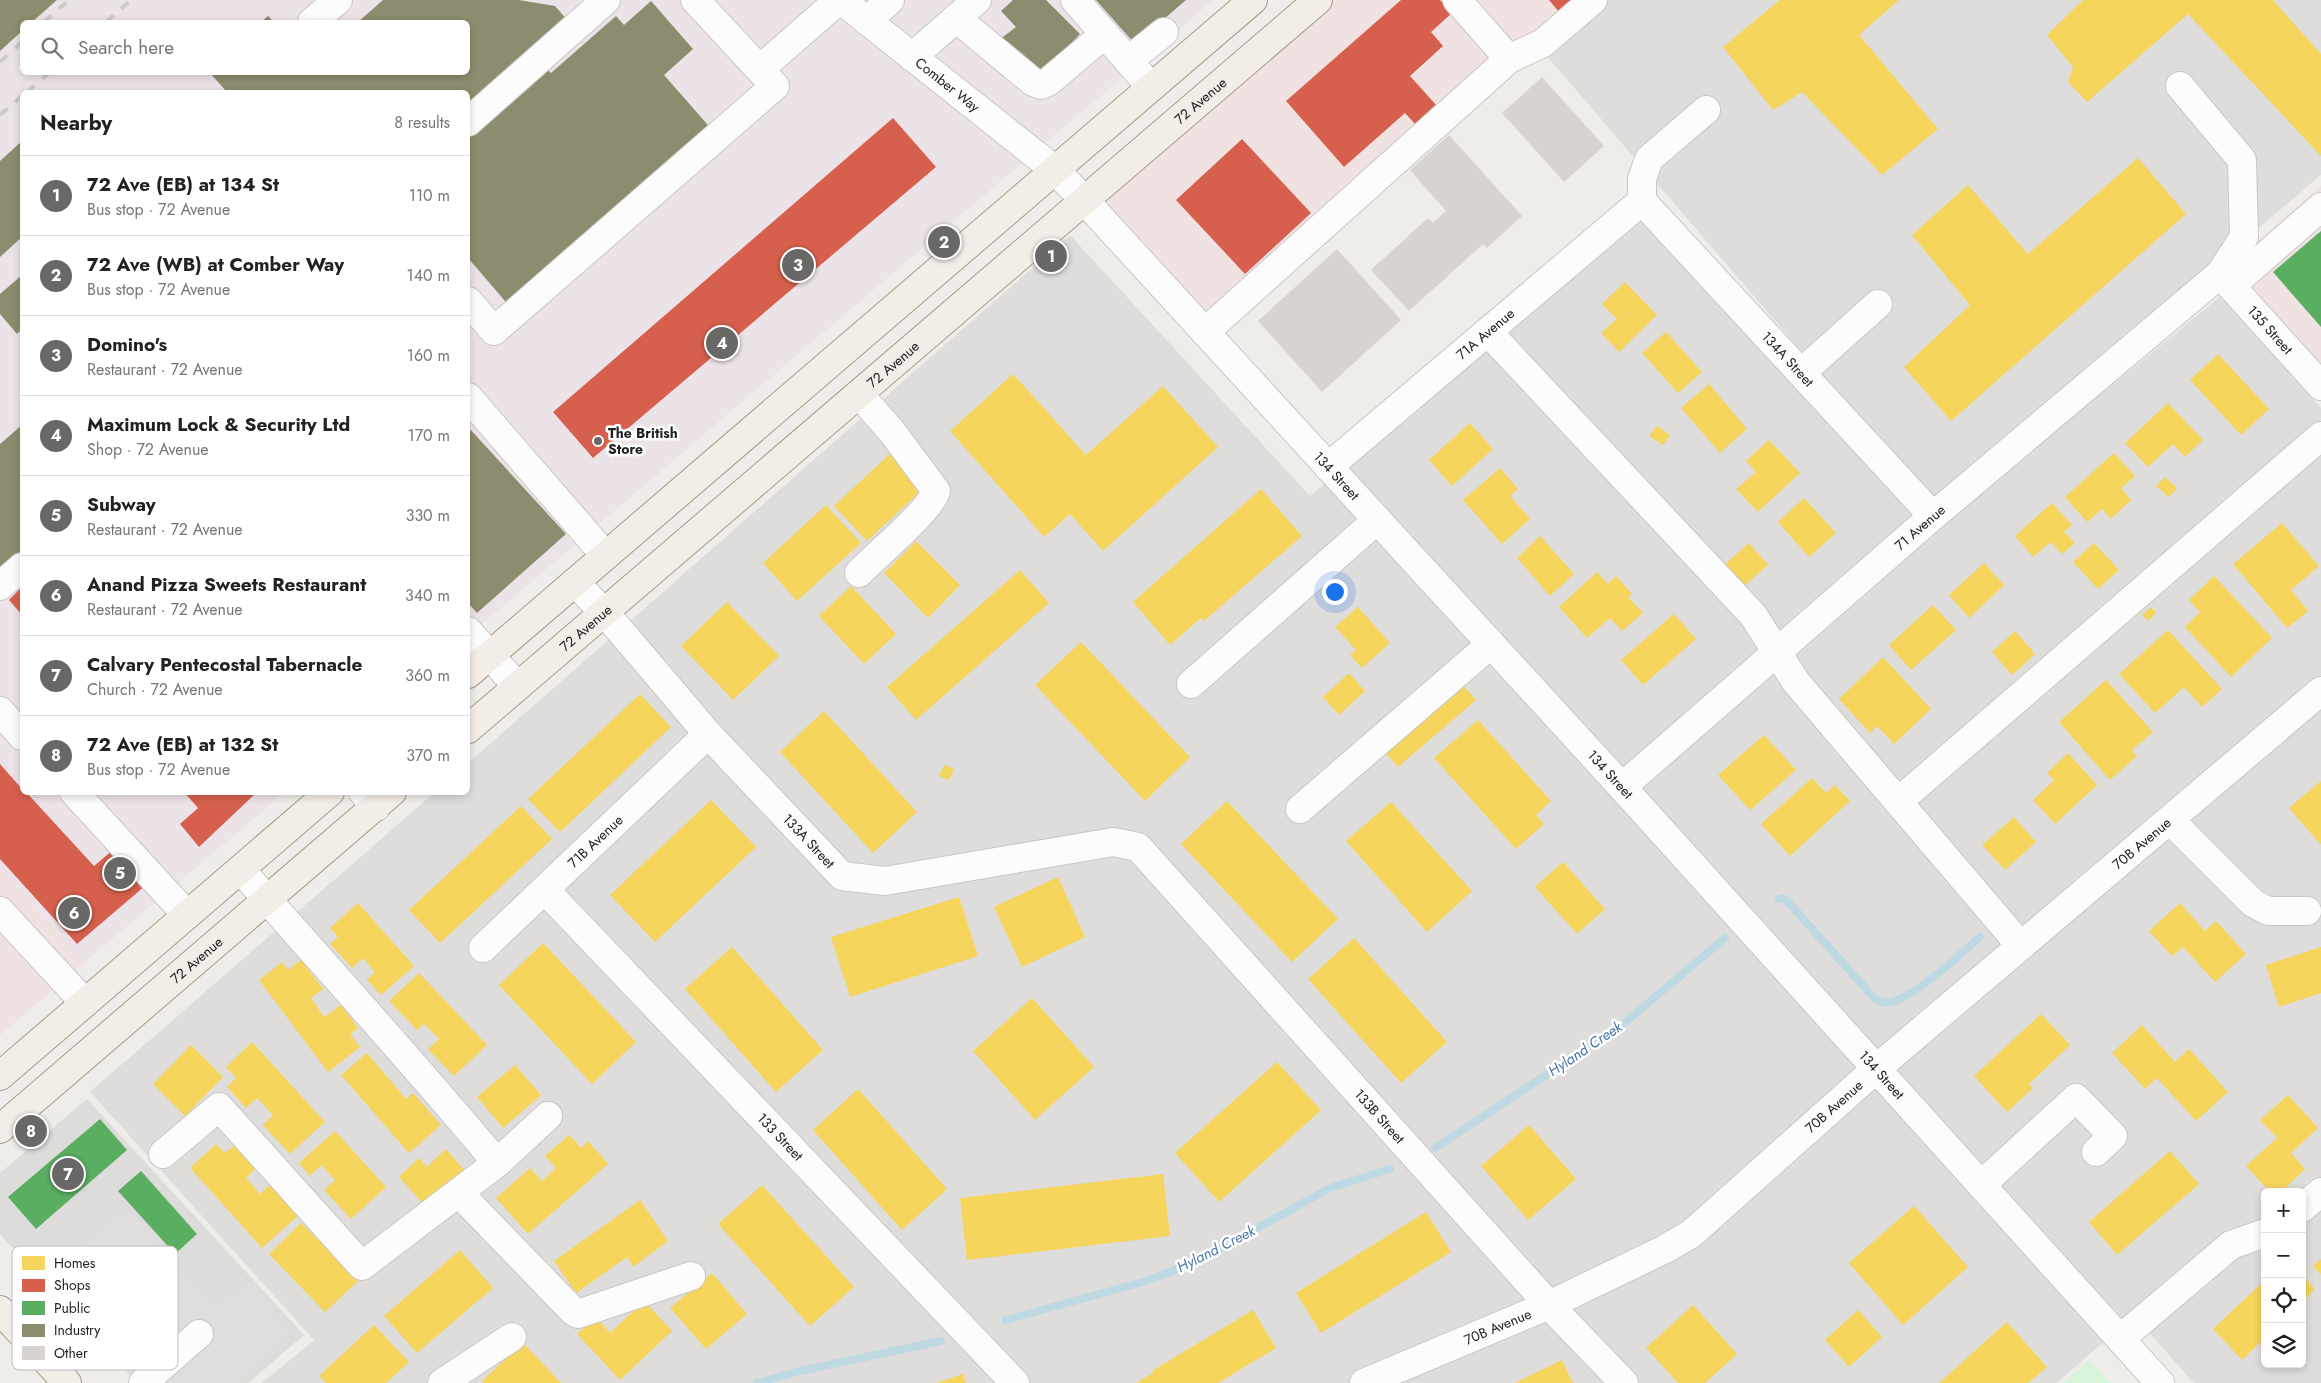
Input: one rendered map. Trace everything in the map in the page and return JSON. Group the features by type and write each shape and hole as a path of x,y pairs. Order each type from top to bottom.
{"main road":[{"path":"470,672 1253,0"},
{"name":"72 Avenue","path":"470,726 1318,0"},
{"path":"0,1076 327,795"},
{"name":"72 Avenue","path":"0,1128 267,900 377,797"},
{"path":"0,1310 12,1323"},
{"path":"55,1370 67,1383"}],"street":[{"path":"314,20 338,0"},
{"path":"470,120 606,0"},
{"path":"470,303 494,331 775,86 695,0"},
{"path":"760,70 840,0"},
{"name":"Comber Way","path":"840,0 1055,170"},
{"path":"867,21 890,0"},
{"path":"912,57 977,0"},
{"path":"1075,0 1151,87"},
{"path":"1457,0 1509,59"},
{"path":"1205,332 1509,59 1543,43 1593,0"},
{"path":"956,18 1033,82 1041,85 1048,82 1105,34"},
{"path":"1128,61 1164,32"},
{"path":"2180,86 2242,160 2244,237 2226,280"},
{"path":"1642,201 1642,179 1649,159 1706,110"},
{"name":"134 Street","path":"1055,170 1622,787 2160,1383"},
{"name":"71A Avenue","path":"1328,467 1642,201"},
{"name":"134A Street","path":"1642,201 1933,516"},
{"name":"71 Avenue","path":"1622,787 1933,516 2226,280 2321,207"},
{"name":"135 Street","path":"2226,280 2321,386"},
{"path":"1801,374 1878,304"},
{"path":"1488,332 1752,615 1796,682 2021,946"},
{"path":"859,394 920,467 936,490 935,496 924,510 859,573"},
{"path":"470,399 605,556"},
{"path":"1899,801 2321,436"},
{"path":"1191,684 1377,520"},
{"path":"0,586 20,569"},
{"name":"133A Street","path":"575,582 708,734 833,868 848,878 885,881 1113,842 1138,847"},
{"path":"470,633 518,686"},
{"path":"1300,809 1491,644"},
{"name":"70B Avenue","path":"1366,1383 1549,1304 1665,1249 1690,1234 1876,1069 2321,691"},
{"path":"0,711 20,734"},
{"name":"71B Avenue","path":"483,948 708,734"},
{"path":"77,795 187,915"},
{"path":"2170,820 2253,903 2268,911 2307,912"},
{"name":"133B Street","path":"1138,847 1549,1304 1624,1383"},
{"path":"241,870 379,1025 497,1163"},
{"name":"133 Street","path":"545,890 1015,1383"},
{"path":"0,911 85,1003"},
{"path":"1981,1185 2076,1098 2113,1136 2096,1152"},
{"path":"163,1154 219,1107 362,1266 497,1163 548,1116"},
{"path":"2306,1205 2321,1192"},
{"path":"459,1193 572,1311 578,1314 691,1276"},
{"path":"2120,1339 2231,1245 2261,1235"},
{"path":"178,1352 199,1334"},
{"path":"444,1382 512,1337"},
{"path":"143,1383 158,1370"}],"shaded area":[{"path":"0,0 1213,0 470,634 470,90 20,90 20,795 282,795 85,962 0,869"},
{"path":"1332,0 1599,0 1218,324 1095,202"},
{"path":"1607,0 2321,0 2321,175 2211,269 1930,500 1545,54"},
{"path":"2321,186 2321,370 2232,275 2247,250"},
{"path":"1642,218 1932,533 2222,295 2321,408 2321,1383 2194,1383 2134,1316 2056,1383 262,1383 314,1340 90,1092 432,795 470,795 470,761 1070,235 1310,496"},
{"path":"0,869 85,962 0,1035"},
{"path":"87,1099 304,1335 248,1383 137,1383 125,1370 178,1370 178,1246 12,1247 0,1234 0,1173"},
{"path":"127,1209 160,1246 87,1246"},
{"path":"178,1266 216,1308 248,1283 290,1333 234,1383 145,1383 133,1370 178,1370"}],"green space":[{"path":"2090,1360 2111,1383 2063,1383"}],"building: Homes":[{"path":"1780,0 1899,0 1859,35 1938,129 1882,175 1802,92 1773,110 1723,47"},
{"path":"2083,0 2273,0 2321,54 2321,156 2188,14 2087,102 2068,82 2073,67 2047,35"},
{"path":"2138,158 2186,214 1951,421 1904,367 1970,305 1912,235 1968,185 2028,254"},
{"path":"1625,282 1657,315 1619,352 1601,333 1617,319 1602,304"},
{"path":"1666,332 1702,372 1678,393 1642,353"},
{"path":"2218,354 2269,409 2241,435 2190,380"},
{"path":"1013,374 1086,455 1163,386 1218,447 1103,551 1070,514 1044,537 950,431"},
{"path":"1709,384 1747,429 1720,453 1681,408"},
{"path":"2168,403 2203,440 2185,457 2173,444 2148,467 2125,443"},
{"path":"1470,423 1493,449 1452,486 1429,460"},
{"path":"1657,426 1670,435 1663,445 1649,436"},
{"path":"1769,440 1800,473 1758,512 1736,489 1756,472 1746,461"},
{"path":"894,450 927,485 867,541 834,506"},
{"path":"2114,453 2135,476 2121,488 2131,500 2111,519 2102,509 2087,522 2065,497"},
{"path":"1500,468 1518,489 1510,496 1530,519 1502,544 1463,500"},
{"path":"2165,477 2177,488 2169,497 2156,486"},
{"path":"1261,489 1302,536 1204,621 1201,618 1170,645 1133,602"},
{"path":"1804,498 1836,533 1809,557 1778,522"},
{"path":"2052,503 2072,525 2064,532 2075,543 2062,554 2051,542 2033,557 2015,536"},
{"path":"826,505 861,543 797,601 763,563"},
{"path":"2282,523 2319,566 2291,590 2308,611 2287,628 2233,564"},
{"path":"1540,536 1574,574 1550,596 1517,558"},
{"path":"916,541 960,585 928,618 884,573"},
{"path":"1749,543 1768,565 1743,587 1724,565"},
{"path":"2094,543 2119,570 2098,589 2073,562"},
{"path":"1984,563 2004,585 1969,618 1949,595"},
{"path":"1020,570 1049,603 916,720 887,687"},
{"path":"1597,572 1608,584 1616,576 1632,594 1628,597 1643,613 1622,631 1610,618 1587,638 1559,607"},
{"path":"2214,576 2272,638 2231,677 2185,627 2200,612 2189,600"},
{"path":"851,586 896,634 864,664 819,616"},
{"path":"727,602 779,656 733,700 681,646"},
{"path":"1933,605 1956,630 1911,670 1889,645"},
{"path":"1358,607 1390,643 1362,668 1350,655 1356,650 1335,627"},
{"path":"2151,607 2156,613 2148,621 2142,615"},
{"path":"1674,614 1696,639 1643,685 1621,660"},
{"path":"2168,630 2222,689 2202,707 2184,687 2155,713 2119,674"},
{"path":"2015,631 2035,654 2012,675 1992,652"},
{"path":"1081,642 1190,757 1145,801 1035,685"},
{"path":"1883,657 1931,709 1894,744 1877,726 1870,733 1839,699"},
{"path":"1349,673 1365,691 1339,715 1323,697"},
{"path":"2106,680 2153,732 2132,750 2137,756 2110,780 2059,722"},
{"path":"1463,685 1476,700 1398,767 1385,752"},
{"path":"640,694 671,727 560,832 528,799"},
{"path":"824,711 917,812 873,853 780,752"},
{"path":"1478,720 1551,801 1536,815 1544,824 1516,849 1434,758"},
{"path":"1764,735 1796,770 1750,810 1718,775"},
{"path":"2068,753 2097,785 2055,824 2033,800 2054,780 2047,773"},
{"path":"944,765 954,769 949,780 939,776"},
{"path":"1812,778 1826,793 1835,785 1850,801 1790,856 1761,824"},
{"path":"2321,781 2321,845 2289,808"},
{"path":"711,800 756,847 655,942 610,895"},
{"path":"1227,801 1338,919 1292,962 1181,844"},
{"path":"1391,802 1472,891 1427,932 1346,841"},
{"path":"521,806 552,839 440,943 409,910"},
{"path":"2014,817 2036,842 2005,870 1982,845"},
{"path":"1563,862 1605,909 1577,934 1535,887"},
{"path":"1058,877 1085,937 1022,967 994,907"},
{"path":"959,897 978,956 850,997 831,937"},
{"path":"358,903 414,966 381,995 367,980 375,972 363,958 352,968 330,944 338,937 330,928"},
{"path":"2180,903 2205,931 2216,921 2246,954 2215,982 2183,947 2172,956 2149,931"},
{"path":"1354,938 1447,1042 1401,1083 1308,979"},
{"path":"543,943 636,1042 592,1084 499,985"},
{"path":"732,947 823,1050 776,1092 685,989"},
{"path":"2321,947 2321,993 2279,1007 2266,965"},
{"path":"301,960 323,989 311,998 324,1017 341,1005 358,1028 350,1034 360,1047 328,1072 259,980 282,962 288,970"},
{"path":"419,973 487,1045 454,1076 428,1049 439,1039 424,1024 417,1030 389,1001"},
{"path":"1032,998 1094,1067 1035,1120 973,1051"},
{"path":"2041,1014 2070,1045 2029,1084 2033,1088 2007,1112 1974,1076"},
{"path":"2142,1025 2175,1062 2189,1049 2228,1092 2196,1121 2157,1078 2145,1089 2112,1053"},
{"path":"252,1042 325,1122 290,1154 263,1125 273,1115 257,1098 246,1108 227,1087 236,1078 226,1067"},
{"path":"191,1045 223,1077 185,1116 153,1084"},
{"path":"367,1053 406,1099 413,1093 441,1125 409,1153 341,1075"},
{"path":"1277,1062 1321,1110 1219,1202 1175,1153"},
{"path":"515,1065 541,1095 503,1128 477,1097"},
{"path":"858,1089 947,1189 902,1230 813,1130"},
{"path":"2288,1095 2318,1128 2291,1153 2305,1169 2285,1188 2266,1188 2246,1166 2277,1138 2260,1120"},
{"path":"1529,1125 1576,1179 1528,1220 1481,1166"},
{"path":"335,1131 386,1187 351,1219 324,1190 335,1180 321,1165 310,1176 299,1163"},
{"path":"569,1135 581,1148 588,1141 608,1164 528,1234 496,1198 530,1168 542,1181 556,1168 545,1156"},
{"path":"216,1144 225,1153 235,1145 256,1168 246,1178 260,1194 271,1184 299,1215 262,1248 190,1168"},
{"path":"446,1149 464,1170 425,1206 399,1177 419,1158 427,1167"},
{"path":"2170,1151 2199,1184 2117,1255 2089,1222"},
{"path":"1163,1174 1170,1236 967,1260 960,1198"},
{"path":"762,1185 854,1287 810,1326 718,1224"},
{"path":"640,1200 668,1241 633,1267 627,1257 576,1293 554,1261"},
{"path":"1914,1206 1968,1267 1903,1325 1849,1263"},
{"path":"1426,1212 1451,1252 1321,1333 1296,1293"},
{"path":"301,1223 359,1280 325,1312 269,1254"},
{"path":"460,1250 493,1288 417,1353 384,1316"},
{"path":"2321,1259 2321,1275 2313,1266"},
{"path":"712,1273 747,1314 706,1349 670,1308"},
{"path":"2306,1279 2315,1289 2306,1298"},
{"path":"2261,1284 2261,1342 2242,1360 2213,1329"},
{"path":"644,1301 672,1331 620,1380 577,1334 596,1317 610,1333"},
{"path":"1693,1305 1737,1354 1705,1383 1678,1383 1646,1348"},
{"path":"1253,1310 1276,1348 1218,1383 1136,1383 1153,1373 1152,1371"},
{"path":"1858,1310 1882,1337 1849,1367 1825,1340"},
{"path":"2007,1322 2047,1367 2028,1383 1939,1383"},
{"path":"374,1325 409,1362 386,1383 326,1383 319,1376"},
{"path":"523,1343 561,1383 484,1383 482,1381"},
{"path":"1562,1360 1573,1383 1515,1383"},
{"path":"963,1374 966,1383 936,1383"}],"building: Shops":[{"path":"1401,0 1440,0 1452,13 1431,32 1443,46 1410,76 1437,106 1416,125 1405,113 1344,167 1286,101"},
{"path":"1549,0 1583,0 1564,18"},
{"path":"893,118 936,167 593,458 553,412"},
{"path":"1242,139 1311,213 1245,274 1176,200"},
{"path":"20,589 20,613 9,600"},
{"path":"0,764 20,787 20,795 29,795 94,866 120,844 152,880 77,944 0,859"},
{"path":"187,795 254,795 199,847 180,824 198,808"}],"building: Public":[{"path":"2321,231 2321,327 2273,272"},
{"path":"100,1119 127,1150 36,1229 8,1197"},
{"path":"141,1171 197,1234 178,1251 178,1246 168,1246 118,1191"}],"building: Industry":[{"path":"0,0 57,0 34,20 20,20 20,33 0,51"},
{"path":"383,0 519,0 555,6 569,22 470,105 470,90 225,90 212,75 470,75 470,20 360,20"},
{"path":"1013,0 1046,0 1080,34 1042,74 999,40 1016,27 1001,11"},
{"path":"1096,0 1186,0 1135,44"},
{"path":"651,1 693,49 664,75 714,132 511,308 470,260 470,132 545,67 551,73 616,16 624,25"},
{"path":"268,16 272,20 263,20"},
{"path":"20,143 20,239 0,257 0,161"},
{"path":"20,277 20,331 17,334 0,314 0,294"},
{"path":"20,427 20,554 0,571 0,444"},
{"path":"470,429 566,534 477,613 470,605"}],"building: Other":[{"path":"1542,77 1604,146 1564,182 1502,113"},
{"path":"1449,135 1522,216 1487,248 1483,244 1409,311 1371,270 1428,218 1433,223 1446,211 1410,170"},
{"path":"1337,249 1401,320 1322,392 1258,321"}],"waterway":[{"name":"Hyland Creek","path":"1779,899 1783,898 1788,902 1876,1000 1882,1002 1891,1002 1912,993 1980,937"},
{"name":"Hyland Creek","path":"1435,1148 1622,1025 1725,938"},
{"name":"Hyland Creek","path":"1006,1320 1146,1281 1196,1262 1330,1188 1390,1169"},
{"name":"Hyland Creek","path":"757,1383 800,1371 941,1341"}],"railway":[{"path":"46,20 69,0"},
{"path":"108,20 131,0"},
{"path":"0,62 20,44"},
{"path":"29,90 47,75"},
{"path":"0,115 20,98"}],"place":[{"name":"72 Ave (WB) at Comber Way","path":"944,242"},
{"name":"72 Ave (EB) at 134 St","path":"1051,256"},
{"name":"Domino's","path":"798,265"},
{"name":"Maximum Lock & Security Ltd","path":"722,343"},
{"name":"The British Store","path":"598,441"},
{"name":"Subway","path":"120,873"},
{"name":"Anand Pizza Sweets Restaurant","path":"74,913"},
{"name":"72 Ave (EB) at 132 St","path":"31,1131"},
{"name":"Calvary Pentecostal Tabernacle","path":"68,1174"}]}
